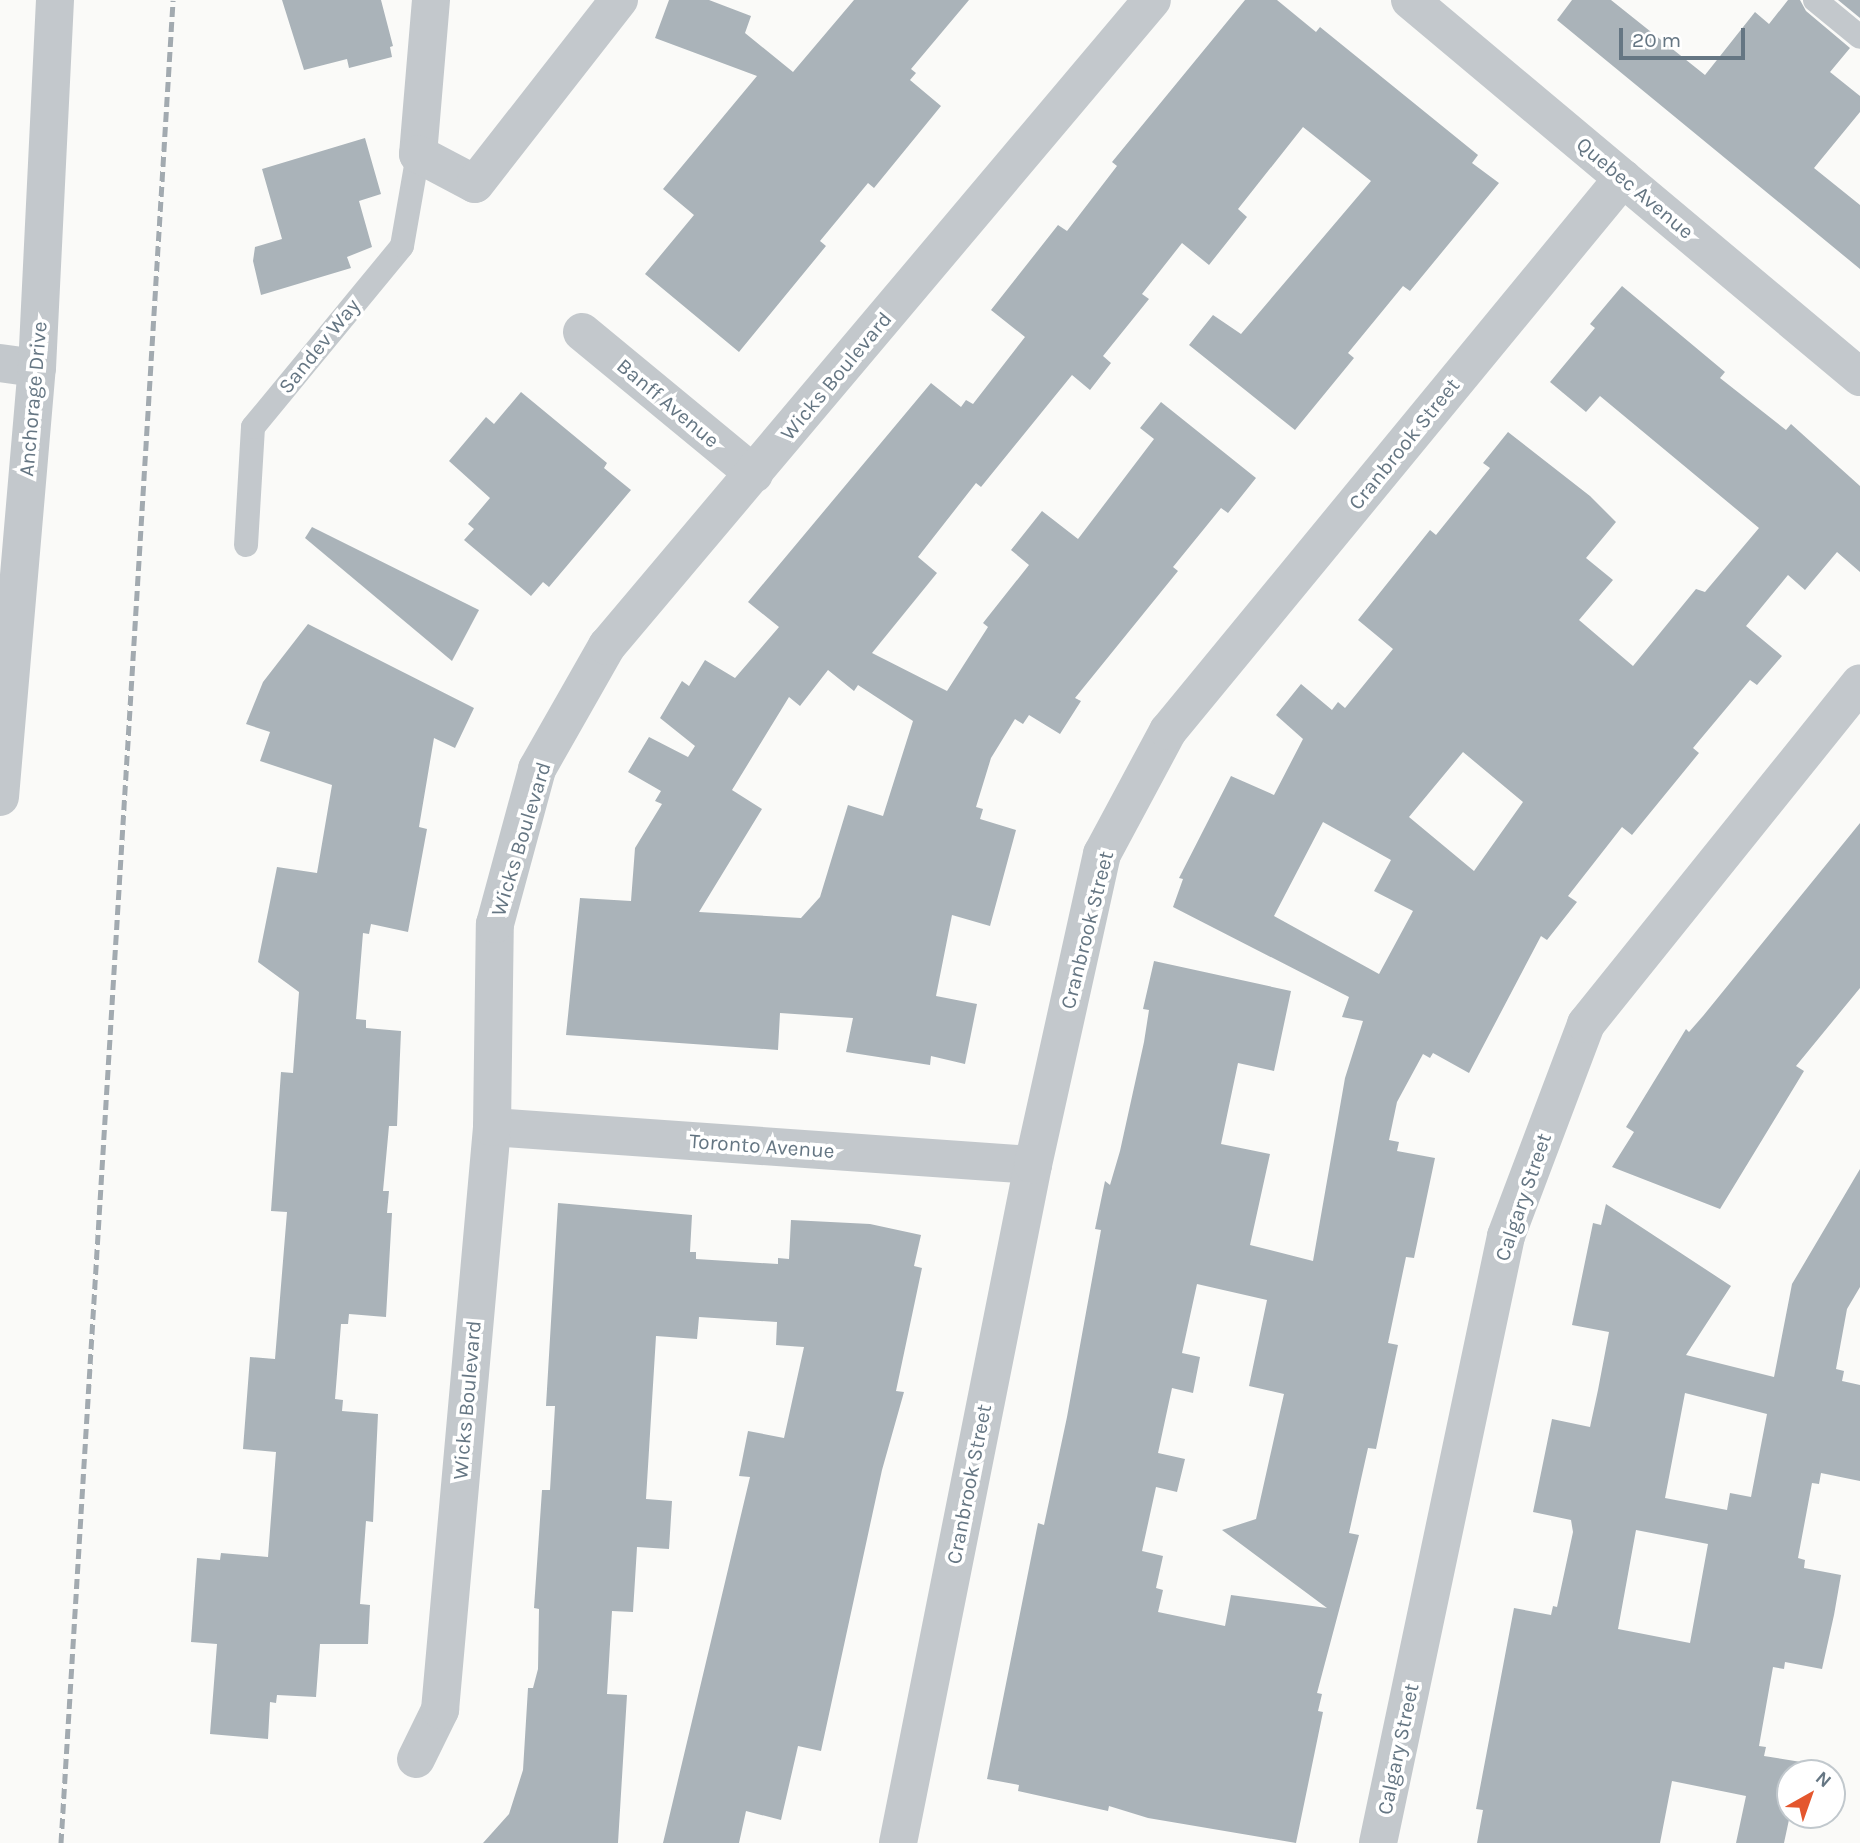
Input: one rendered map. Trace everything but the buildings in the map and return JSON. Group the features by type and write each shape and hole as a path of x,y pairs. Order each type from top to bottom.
{"street":[{"name":"Anchorage Drive","path":"0,797 18,365 54,0"},
{"name":"Sandev Way","path":"418,155 431,0"},
{"path":"418,155 475,184 619,0"},
{"name":"Wicks Boulevard","path":"416,1759 440,1710 492,1127 495,924 537,769 607,646 1152,0"},
{"name":"Quebec Avenue","path":"1410,0 1860,377"},
{"name":"Cranbrook Street","path":"898,1843 1033,1166 1102,854 1168,731 1623,177"},
{"name":"Banff Avenue","path":"582,332 754,474"},
{"name":"Calgary Street","path":"1378,1843 1506,1236 1586,1024 1860,683"},
{"name":"Toronto Avenue","path":"492,1127 1033,1166"}],"lane":[{"path":"1815,0 1860,37"},
{"name":"Sandev Way","path":"246,545 253,427 402,246 418,155"}],"railway":[{"path":"61,1843 173,0"}]}
